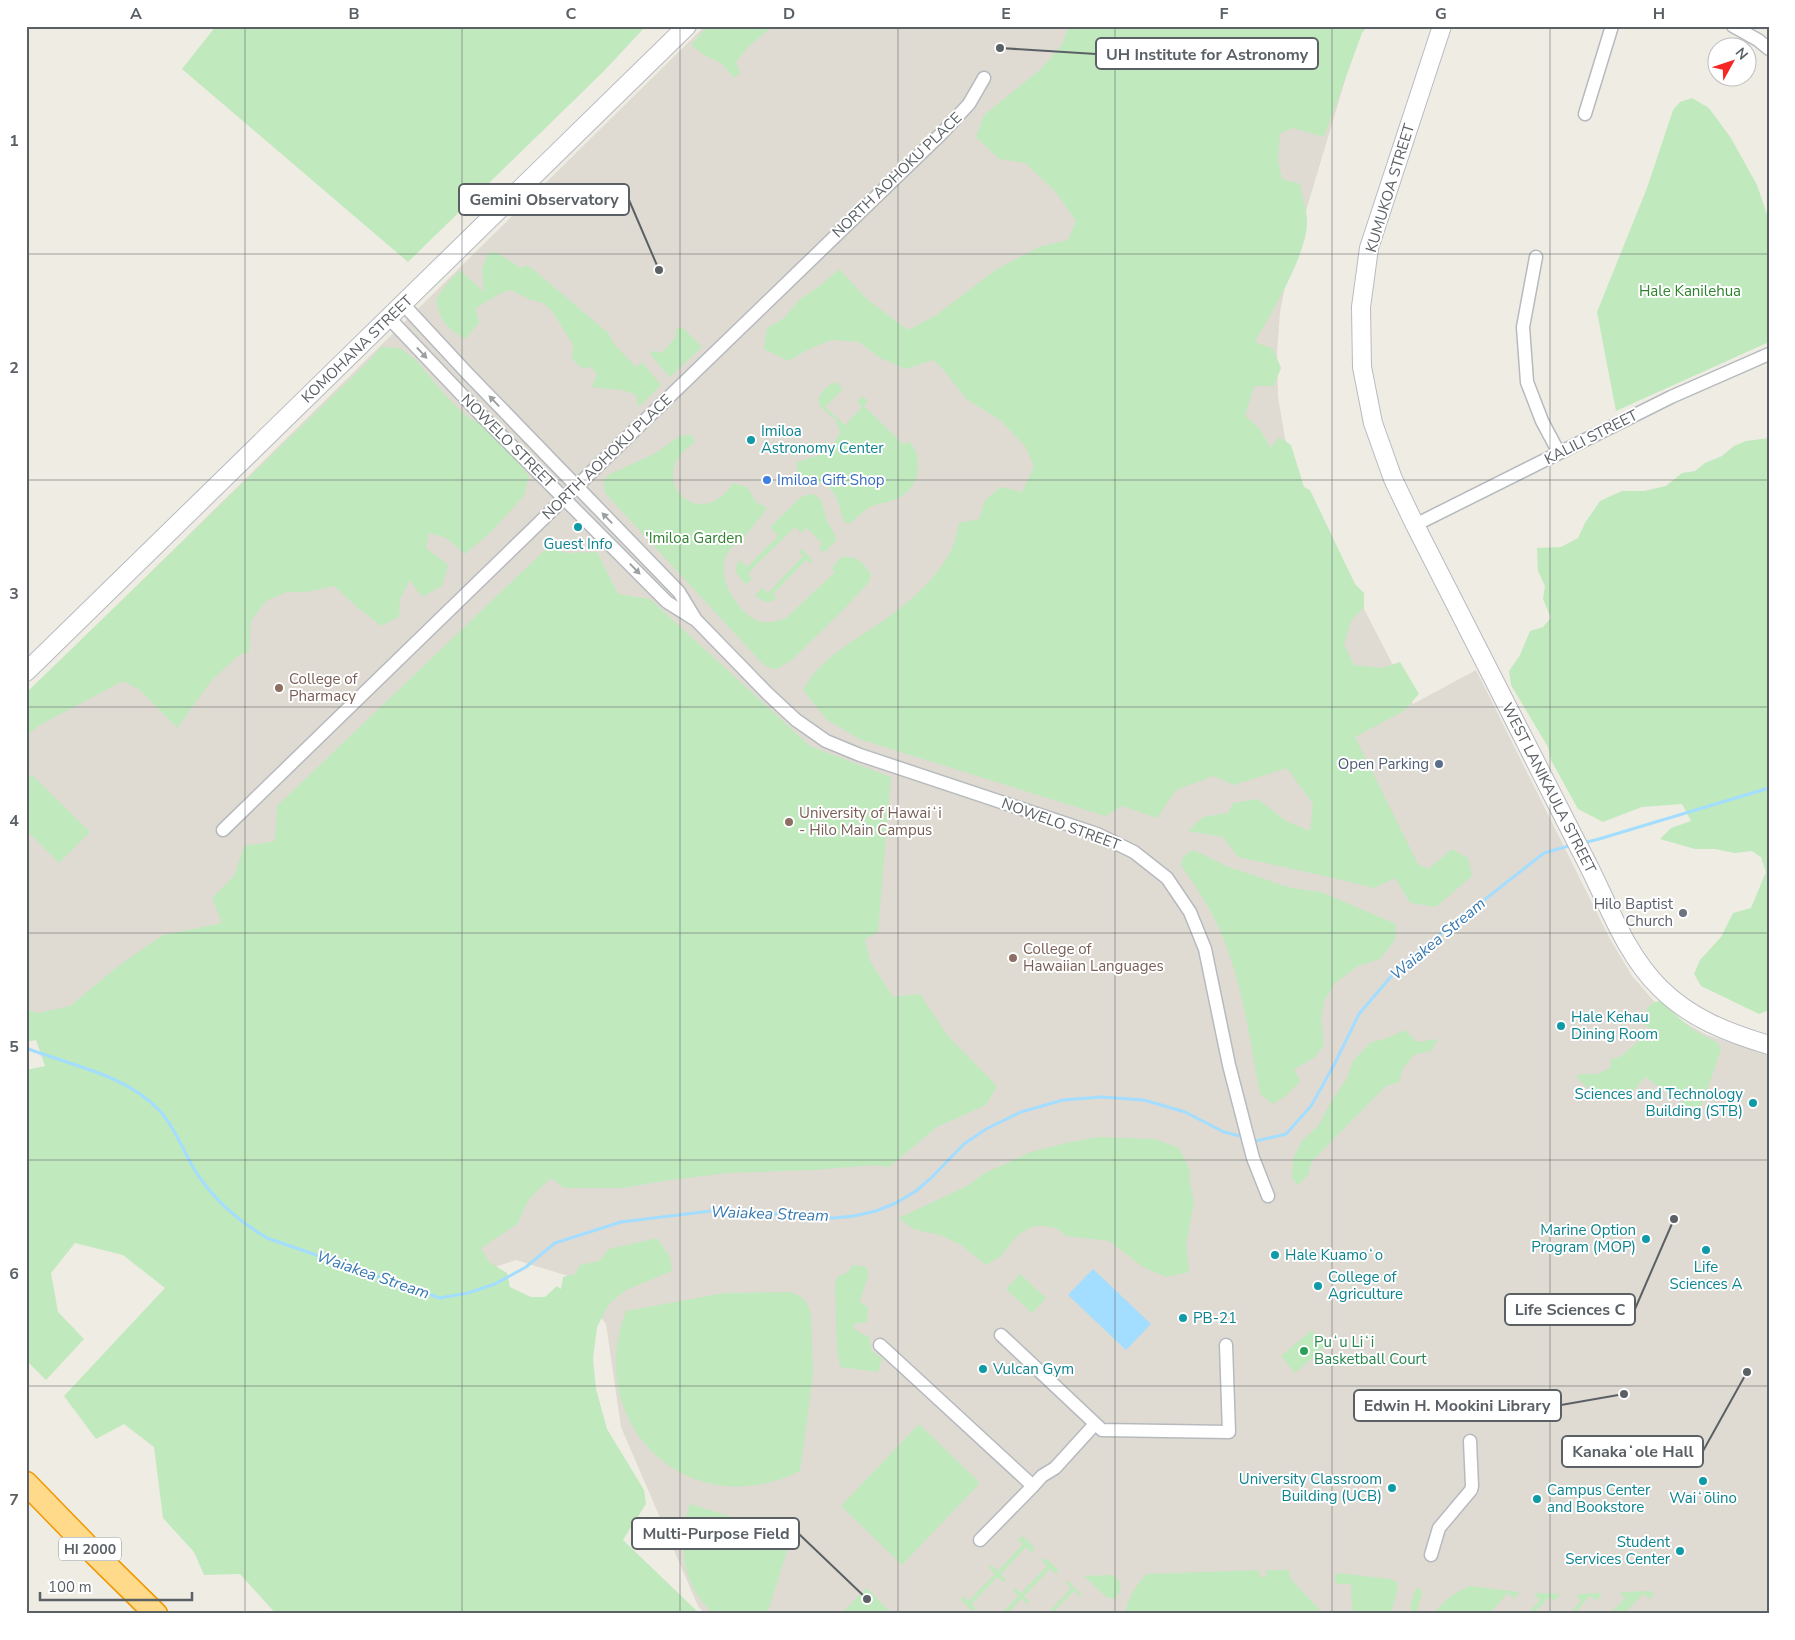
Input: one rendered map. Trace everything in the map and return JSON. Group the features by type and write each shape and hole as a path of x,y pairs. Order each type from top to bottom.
{"highway":[{"name":"HI 2000","path":"26,1483 156,1614"}],"street":[{"name":"KOMOHANA STREET","path":"26,672 687,26"},
{"name":"KUMUKOA STREET","path":"1415,525 1393,479 1373,423 1362,367 1361,307 1370,248 1442,26"},
{"path":"1585,114 1612,26"},
{"path":"1733,26 1758,40 1769,49"},
{"name":"NORTH AOHOKU PLACE","path":"223,830 943,132 969,104 984,78"},
{"path":"1536,257 1523,327 1528,382 1542,421 1559,453"},
{"name":"NOWELO STREET","path":"403,304 679,592 696,620 796,720 826,742 907,772 1097,834 1134,852 1162,874 1179,894 1190,912 1205,949 1229,1065 1253,1158 1268,1196"},
{"name":"NOWELO STREET","path":"389,318 484,418 667,602 696,620"},
{"name":"KALILI STREET","path":"1415,525 1672,397 1769,354"},
{"name":"WEST LANIKAULA STREET","path":"1415,525 1592,871 1627,947 1644,970 1672,1000 1704,1021 1737,1035 1769,1045"},
{"path":"1001,1336 1102,1430 1229,1432 1226,1345"},
{"path":"880,1344 1033,1486"},
{"path":"980,1540 1042,1476 1055,1468 1095,1424"},
{"path":"1431,1555 1439,1528 1471,1490 1470,1441"}],"shaded area":[{"name":"University of Hawaiʻi - Hilo Main Campus","path":"705,26 1333,26 1358,37 1288,271 1280,312 1277,354 1278,397 1285,438 1297,479 1413,704 1476,670 1610,939 1632,976 1654,1001 1680,1020 1707,1035 1769,1055 1769,1614 705,1614 698,1606 621,1427 606,1324 568,1276 516,1260 464,1278 26,1031 26,695"}],"green space":[{"path":"216,26 646,26 604,71 408,262 182,69"},
{"path":"708,26 773,26 749,46 736,62 740,73 734,78 721,63 704,55 691,45"},
{"path":"1069,26 1368,26 1362,33 1324,137 1293,128 1280,133 1278,159 1282,179 1300,184 1307,222 1301,251 1295,267 1255,342 1273,349 1281,368 1274,386 1254,386 1245,416 1259,428 1271,448 1279,437 1291,445 1304,487 1310,490 1355,584 1364,593 1364,607 1351,621 1344,644 1354,665 1382,668 1400,662 1419,694 1404,711 1355,737 1418,864 1428,869 1452,849 1468,858 1472,876 1436,907 1410,903 1395,878 1374,888 1238,857 1223,837 1188,831 1203,817 1228,813 1233,803 1258,799 1286,821 1310,831 1313,804 1287,768 1234,785 1213,776 1176,790 1157,818 1122,806 1105,816 859,739 826,719 803,690 820,667 831,657 899,609 931,579 950,553 955,542 959,523 979,519 985,500 1001,487 1022,492 1034,467 1025,446 1000,420 966,399 942,368 933,360 906,369 880,358 859,342 832,340 809,349 788,361 764,349 767,328 784,318 800,299 821,285 839,269 868,300 908,330 935,316 997,269 1039,247 1068,240 1076,221 1055,191 1025,163 999,159 976,137 984,115 1041,69 1062,45"},
{"name":"Hale Kanilehua","path":"1692,98 1709,108 1731,138 1757,185 1769,220 1769,342 1616,411 1597,312 1647,188 1673,110 1680,102"},
{"path":"496,252 521,268 527,265 534,270 608,333 615,345 636,367 642,362 661,385 639,407 637,396 632,393 592,387 597,374 591,367 582,368 572,359 573,345 552,311 543,303 531,300 511,290 501,293 476,308 479,323 465,339 448,327 442,319 436,300 444,287 460,270 484,292 482,269 488,253"},
{"path":"683,328 702,347 670,377 650,354 653,351 662,353 675,338 676,329"},
{"path":"381,347 400,348 416,360 444,394 464,414 486,428 504,443 529,476 524,496 490,533 465,554 446,538 429,533 426,548 448,565 442,586 422,597 410,580 400,599 399,617 381,626 334,586 306,592 287,592 266,601 251,620 249,652 239,655 212,680 177,728 140,690 123,681 38,726 26,737 26,693 373,357"},
{"path":"836,382 843,389 825,407 845,425 862,407 857,402 863,396 868,401 864,406 904,445 909,441 914,448 918,465 915,481 904,494 893,500 870,507 849,524 844,521 835,495 826,485 807,482 794,487 797,478 797,462 829,452 840,433 836,420 821,408 818,400 825,389"},
{"name":"'Imiloa Garden","path":"691,434 695,442 680,456 673,471 674,485 681,496 692,502 706,504 720,498 733,483 747,487 756,502 767,508 751,529 729,551 723,567 727,586 732,596 746,613 754,619 763,622 774,622 786,618 835,572 832,568 841,557 851,557 859,561 871,575 869,582 846,607 793,659 777,669 769,668 763,664 605,493 603,481 608,475 656,453 678,437"},
{"path":"1769,438 1769,1010 1759,1014 1701,986 1694,974 1700,960 1721,937 1733,913 1751,908 1766,872 1761,857 1752,851 1734,853 1715,849 1695,849 1660,839 1671,828 1691,821 1682,804 1642,807 1603,822 1578,809 1551,760 1548,747 1511,685 1509,671 1520,655 1530,631 1543,627 1551,618 1543,599 1545,586 1538,571 1537,548 1561,547 1578,538 1585,523 1600,501 1622,491 1644,491 1666,486 1682,473 1695,471 1705,463 1722,456 1734,446 1746,441"},
{"path":"810,494 815,495 821,500 827,521 835,535 836,541 823,553 819,548 822,543 807,528 801,533 795,527 748,573 752,579 746,584 737,573 737,564 740,560 747,567 778,536 770,527 801,497"},
{"path":"549,546 566,553 597,552 618,594 650,599 810,746 891,777 878,932 865,939 870,961 893,997 920,994 948,1036 997,1086 986,1105 937,1127 889,1167 874,1165 814,1170 728,1173 623,1188 564,1188 551,1178 529,1199 517,1224 481,1248 489,1262 507,1273 510,1287 531,1297 545,1297 557,1286 561,1289 563,1277 575,1274 580,1265 599,1261 609,1249 657,1238 670,1257 672,1271 626,1290 609,1304 597,1327 593,1359 596,1389 607,1429 644,1490 646,1504 623,1540 700,1614 276,1614 240,1574 204,1575 194,1552 163,1518 154,1447 124,1424 96,1439 64,1396 165,1288 123,1255 75,1243 51,1273 58,1312 84,1339 46,1380 26,1360 26,1070 45,1066 36,1040 26,1042 26,1009 38,1013 70,1006 117,967 163,935 222,923 212,898 234,876 244,846 275,841 277,806"},
{"path":"802,549 813,561 810,563 806,560 773,594 777,598 765,601 755,595 762,588 768,593 803,556 799,552"},
{"path":"32,775 90,832 59,863 26,830 26,781"},
{"path":"1192,850 1226,866 1291,888 1321,892 1396,924 1395,940 1380,959 1358,966 1335,983 1324,1001 1321,1020 1324,1045 1314,1058 1294,1069 1300,1081 1287,1095 1273,1104 1260,1094 1244,1006 1224,941 1208,906 1181,865 1183,857"},
{"path":"1660,1001 1693,1030 1718,1043 1721,1050 1698,1116 1695,1114 1693,1117 1686,1117 1683,1115 1678,1110 1683,1101 1680,1096 1669,1094 1645,1077 1635,1089 1623,1095 1591,1091 1577,1078 1577,1075 1597,1074 1610,1068 1611,1059 1620,1057 1640,1040 1648,1041 1656,1037 1638,1018 1646,1015 1650,1005"},
{"path":"1405,1030 1417,1042 1438,1039 1431,1051 1415,1054 1403,1068 1399,1082 1386,1086 1312,1161 1308,1175 1298,1185 1292,1178 1293,1159 1302,1141 1319,1125 1332,1100 1346,1080 1353,1061 1371,1042 1385,1039"},
{"path":"1099,1137 1155,1139 1179,1148 1190,1170 1194,1203 1186,1244 1189,1272 1166,1277 1143,1267 1109,1241 1066,1236 1056,1228 1045,1226 1034,1226 1018,1235 1000,1257 986,1265 961,1245 940,1235 913,1229 899,1218 967,1186 983,1174 1031,1152"},
{"path":"853,1265 867,1267 868,1276 860,1301 868,1308 867,1322 853,1324 855,1330 869,1337 872,1351 882,1359 878,1372 840,1367 837,1350 835,1284 838,1276 847,1273"},
{"path":"1020,1274 1046,1298 1032,1313 1006,1289"},
{"path":"788,1292 804,1299 811,1315 813,1376 800,1471 759,1485 720,1485 685,1475 655,1454 633,1426 619,1392 616,1353 626,1311 725,1293"},
{"name":"Puʻu Liʻi Basketball Court","path":"1312,1330 1326,1346 1295,1373 1281,1356"},
{"path":"919,1424 980,1483 902,1565 841,1506"},
{"path":"690,1504 783,1533 789,1545 767,1614 714,1614 703,1603 689,1577 683,1548 683,1534"},
{"path":"1024,1537 1034,1547 1033,1553 1026,1547 1001,1574 1006,1580 1004,1582 997,1577 972,1604 976,1609 972,1611 962,1601 961,1597 968,1601 995,1574 989,1568 991,1565 998,1571 1023,1544 1018,1539"},
{"path":"1043,1559 1047,1559 1058,1570 1057,1573 1050,1569 1024,1596 1030,1602 1028,1604 1021,1599 1007,1614 1001,1614 1018,1596 1013,1590 1015,1588 1021,1593 1047,1566"},
{"path":"1259,1570 1260,1577 1266,1577 1267,1570 1289,1570 1290,1578 1319,1607 1319,1614 1127,1614 1126,1611 1134,1591 1147,1574"},
{"path":"1338,1573 1390,1579 1397,1582 1398,1587 1391,1614 1319,1614 1352,1613 1351,1584 1337,1584 1334,1579"},
{"path":"1112,1575 1120,1583 1119,1593 1114,1599 1106,1597 1084,1576"},
{"path":"1068,1581 1082,1595 1081,1597 1074,1591 1052,1614 1047,1614 1071,1588 1065,1582"},
{"path":"1470,1586 1518,1592 1519,1594 1513,1598 1508,1593 1489,1614 1434,1614 1450,1597"},
{"path":"867,1588 892,1614 841,1614"},
{"path":"1416,1588 1421,1589 1422,1594 1416,1614 1412,1614 1410,1605"},
{"path":"1650,1591 1654,1593 1650,1599 1643,1594 1624,1614 1610,1614 1625,1598 1621,1592"},
{"path":"1536,1593 1560,1594 1554,1601 1549,1597 1533,1614 1527,1614 1540,1600 1534,1595"},
{"path":"1601,1593 1597,1600 1590,1596 1574,1614 1569,1614 1581,1601 1577,1596 1578,1594"}],"water":[{"path":"1093,1269 1151,1324 1126,1350 1068,1295"}],"waterway":[{"name":"Waiakea Stream","path":"1583,843 1769,788"},
{"name":"Waiakea Stream","path":"1252,1140 1256,1141 1286,1134 1311,1106 1359,1014 1400,966 1544,853 1572,845"},
{"name":"Waiakea Stream","path":"26,1048 97,1072 131,1088 146,1098 170,1124 193,1167 208,1189 235,1216 267,1238 440,1298 468,1293 495,1284 526,1267 555,1243 621,1222 719,1210 833,1218 876,1211 896,1203 916,1191 964,1144 986,1129 1021,1112 1063,1100 1101,1097 1144,1100 1185,1112 1224,1132 1244,1137"}],"place":[{"name":"UH Institute for Astronomy","path":"1000,48"},
{"name":"Gemini Observatory","path":"659,270"},
{"name":"Imiloa Astronomy Center","path":"751,440"},
{"name":"Imiloa Gift Shop","path":"767,480"},
{"name":"Guest Info","path":"578,527"},
{"name":"College of Pharmacy","path":"279,688"},
{"name":"Open Parking","path":"1439,764"},
{"name":"University of Hawaiʻi - Hilo Main Campus","path":"789,822"},
{"name":"Hilo Baptist Church","path":"1683,913"},
{"name":"College of Hawaiian Languages","path":"1013,958"},
{"name":"Hale Kehau Dining Room","path":"1561,1026"},
{"name":"Sciences and Technology Building (STB)","path":"1753,1103"},
{"name":"Life Sciences C","path":"1674,1219"},
{"name":"Marine Option Program (MOP)","path":"1646,1239"},
{"name":"Life Sciences A","path":"1706,1250"},
{"name":"Hale Kuamoʻo","path":"1275,1255"},
{"name":"College of Agriculture","path":"1318,1286"},
{"name":"PB-21","path":"1183,1318"},
{"name":"Puʻu Liʻi Basketball Court","path":"1304,1351"},
{"name":"Vulcan Gym","path":"983,1369"},
{"name":"Kanakaʻole Hall","path":"1747,1372"},
{"name":"Edwin H. Mookini Library","path":"1624,1394"},
{"name":"Waiʻōlino","path":"1703,1481"},
{"name":"University Classroom Building (UCB)","path":"1392,1488"},
{"name":"Campus Center and Bookstore","path":"1537,1499"},
{"name":"Student Services Center","path":"1680,1551"},
{"name":"Multi-Purpose Field","path":"867,1599"}]}
